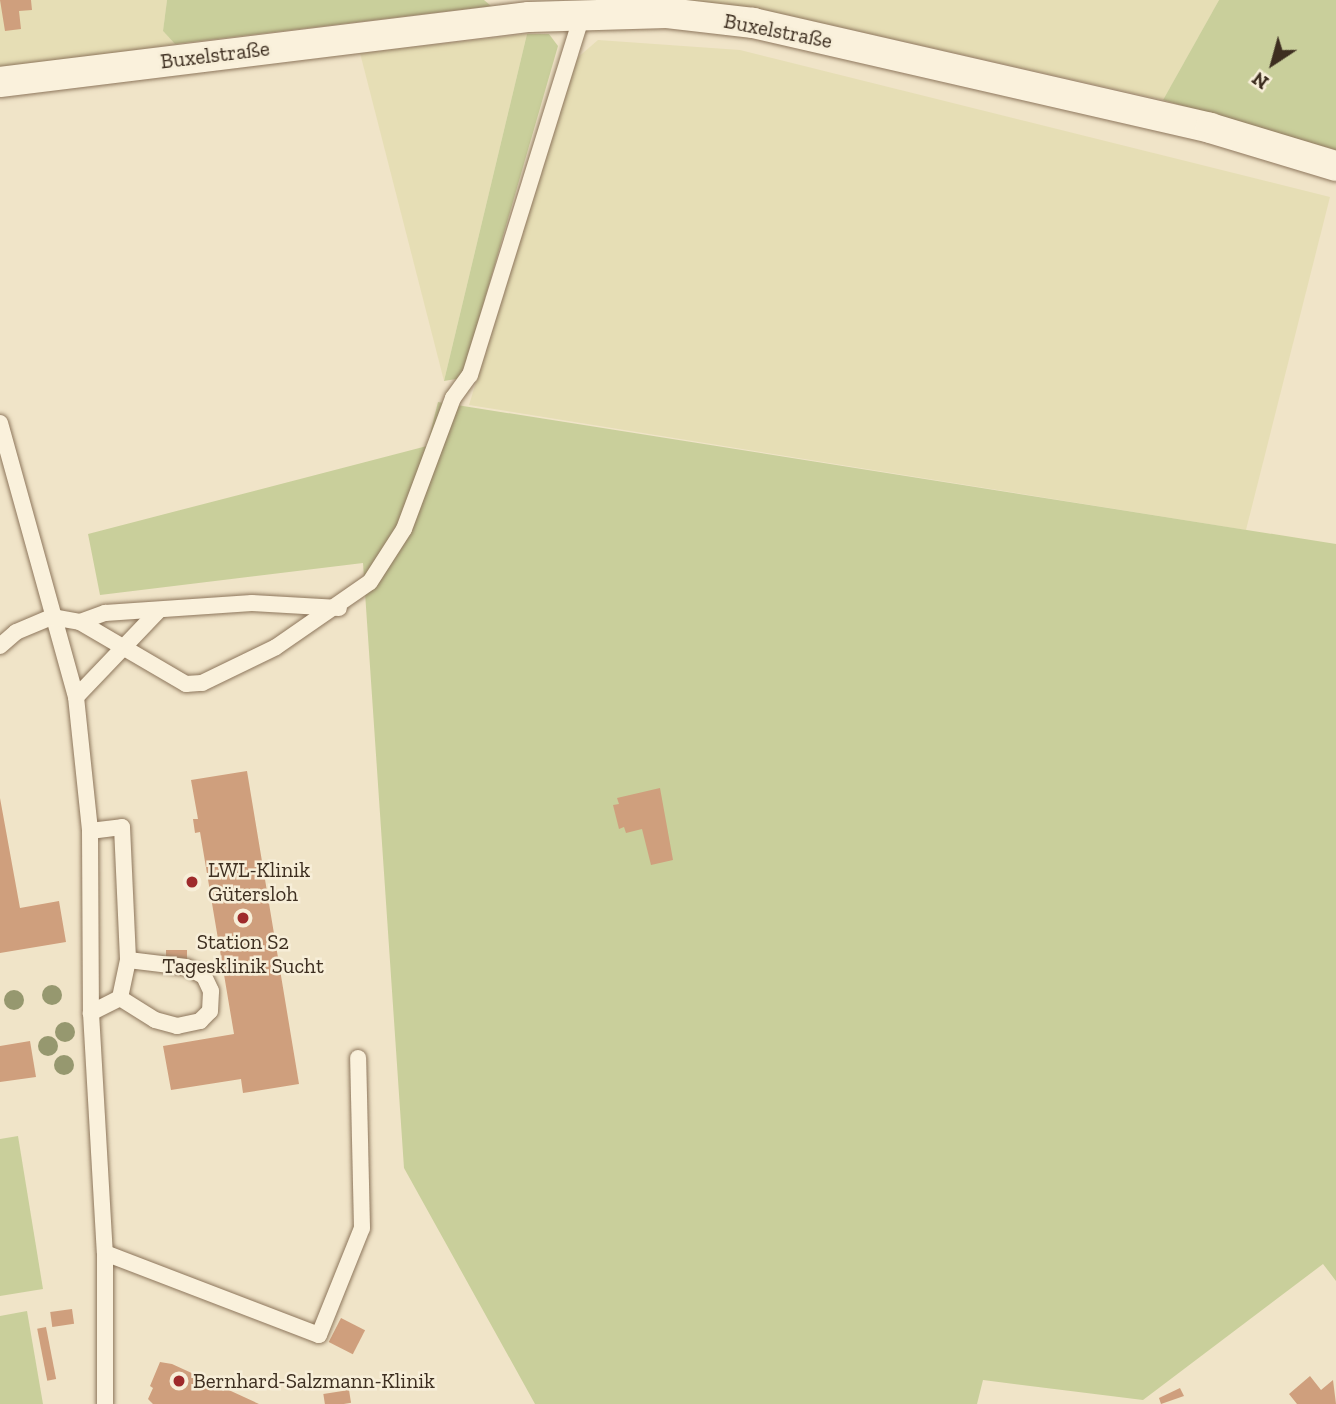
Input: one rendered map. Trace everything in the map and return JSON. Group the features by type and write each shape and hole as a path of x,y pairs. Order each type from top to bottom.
{"street":[{"name":"Buxelstraße","path":"0,82 334,39 582,15 667,13 753,23 1210,128 1336,166"}],"lane":[{"path":"0,646 16,632 52,617 80,622 186,684 202,683 276,647 338,608 370,582 404,529 453,398 470,376 582,15"},
{"path":"0,423 76,697 90,831 91,1013 104,1253 106,1404"},
{"path":"80,622 105,613 252,603 338,608"},
{"path":"76,697 125,649 159,610"},
{"path":"90,831 122,827 128,960 120,998"},
{"path":"120,998 155,1020 177,1026 200,1021 210,1011 211,991 204,976 186,967 128,960"},
{"path":"91,1013 120,998"},
{"path":"104,1253 319,1335 362,1227 358,1058"}],"shaded area":[{"path":"0,0 167,0 163,31 175,44 0,71"},
{"path":"676,0 1219,0 1163,100 755,8"},
{"path":"527,34 444,381 360,53"},
{"path":"598,40 740,50 1330,197 1246,530 469,405 576,59"}],"green space":[{"path":"167,0 484,0 491,6 175,44 163,31"},
{"path":"1219,0 1336,0 1336,150 1163,100"},
{"path":"527,34 549,34 558,46 462,378 444,381"},
{"path":"438,402 1336,544 1336,1281 1323,1264 1143,1400 983,1380 977,1404 535,1404 404,1168 363,563 100,595 88,534 427,446"},
{"path":"18,1136 43,1289 0,1296 0,1139"},
{"path":"27,1311 43,1404 0,1404 0,1316"}],"building":[{"path":"0,0 31,0 32,10 19,11 21,29 5,31"},
{"name":"Station S2 Tagesklinik Sucht","path":"247,771 299,1084 243,1093 241,1079 171,1090 163,1046 234,1034 200,832 195,833 193,819 198,819 191,780"},
{"path":"660,788 673,860 651,865 642,829 626,833 624,827 619,829 613,805 619,804 617,798"},
{"path":"0,798 20,908 59,901 66,942 0,953"},
{"path":"166,950 187,950 187,960 166,960"},
{"path":"30,1041 36,1077 0,1082 0,1046"},
{"path":"72,1309 74,1324 52,1327 50,1312"},
{"path":"341,1318 365,1330 353,1354 329,1342"},
{"path":"46,1327 56,1379 47,1381 37,1329"},
{"name":"Bernhard-Salzmann-Klinik","path":"160,1362 172,1364 259,1404 153,1404 148,1399 153,1388 150,1386"},
{"path":"1310,1376 1321,1390 1333,1380 1336,1404 1297,1404 1289,1394"},
{"path":"1180,1388 1184,1396 1161,1404 1159,1398"},
{"path":"349,1390 351,1403 325,1404 323,1394"}],"place":[{"name":"LWL-Klinik Gütersloh","path":"192,882"},
{"name":"Station S2 Tagesklinik Sucht","path":"243,918"},
{"name":"Bernhard-Salzmann-Klinik","path":"179,1381"}]}
